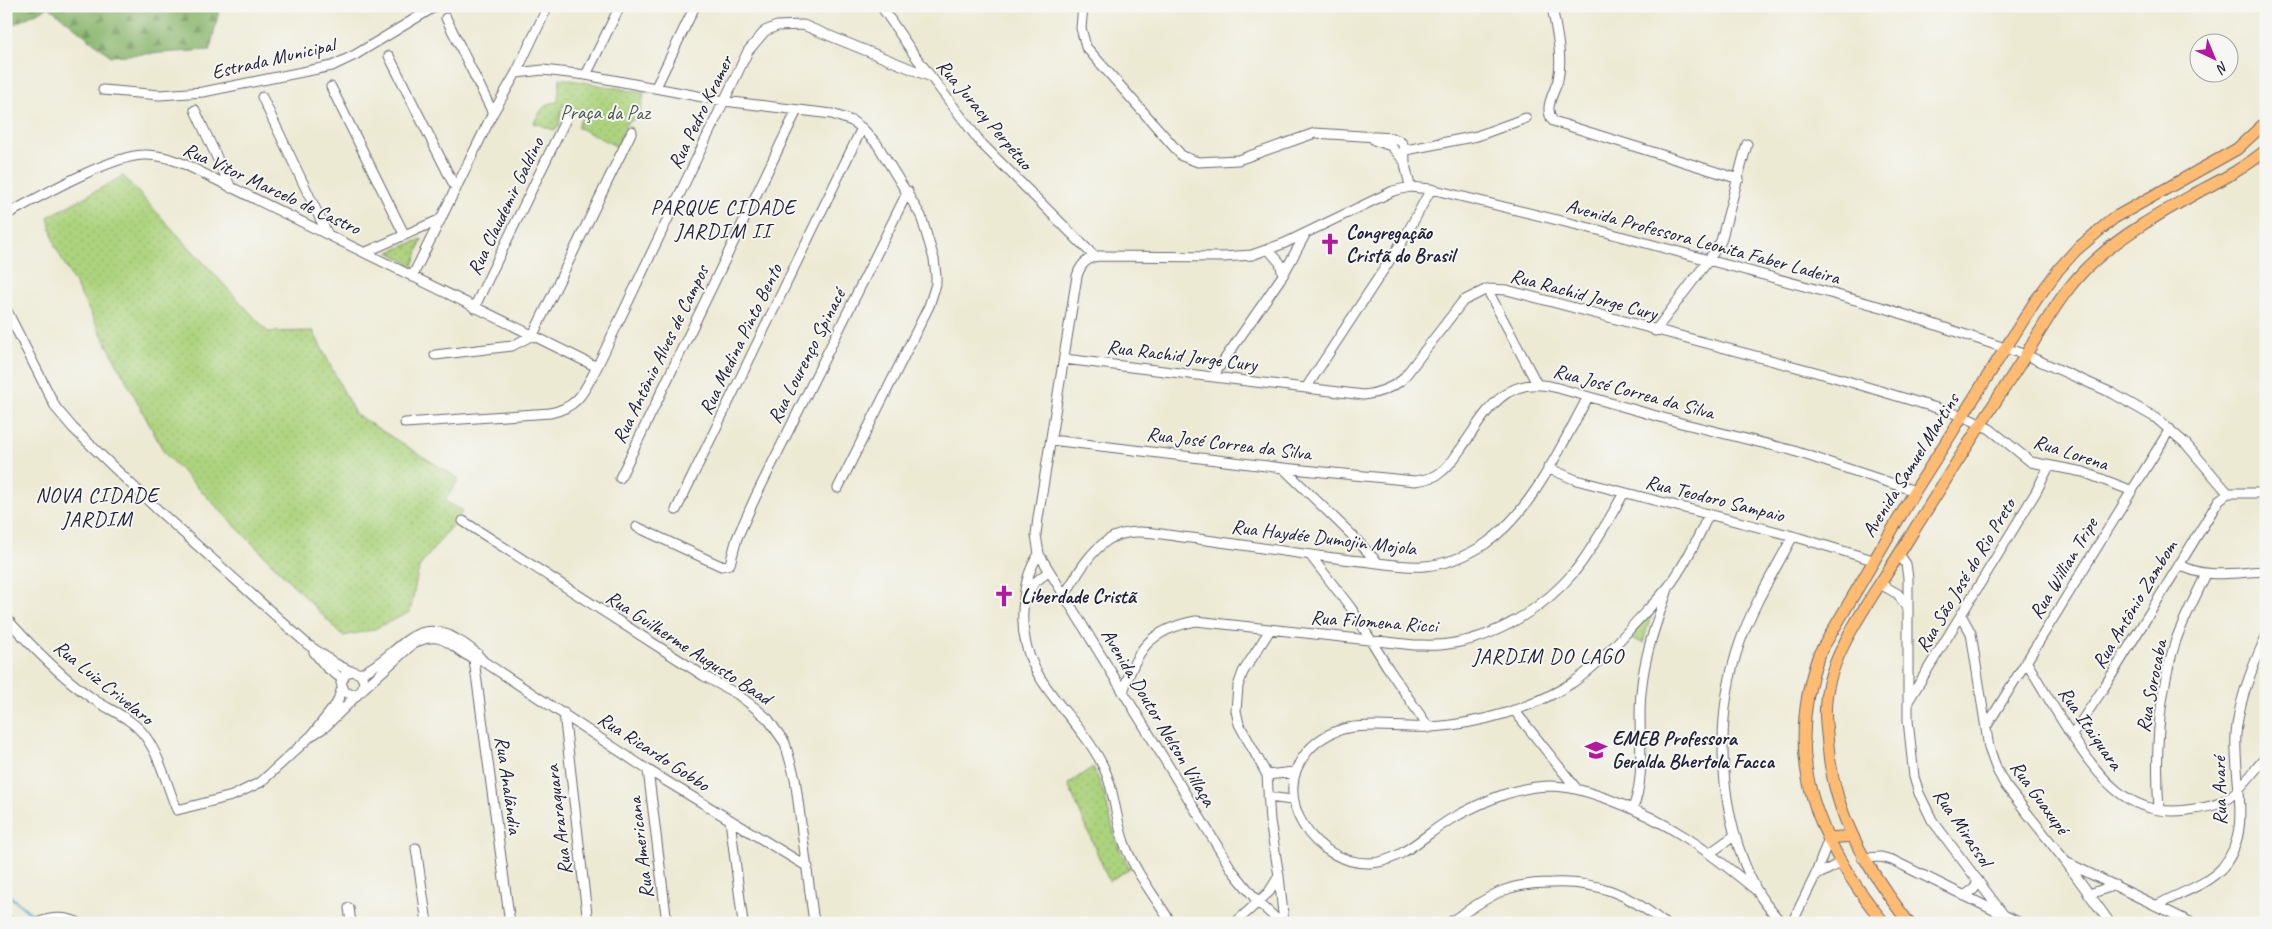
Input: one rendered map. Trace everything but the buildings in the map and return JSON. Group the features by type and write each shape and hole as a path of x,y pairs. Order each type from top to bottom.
{"main road":[{"name":"Avenida Samuel Martins","path":"1884,923 1842,862 1812,801 1806,773 1804,718 1807,696 1819,654 1915,491 2044,288 2076,250 2114,218 2237,149 2266,122"},
{"name":"Avenida Samuel Martins","path":"1909,923 1862,858 1842,814 1830,769 1825,714 1826,699 1836,663 1880,584 1980,424 2026,355 2060,298 2092,262 2130,231 2245,166 2266,150"},
{"path":"2223,178 2219,170 2224,156"},
{"path":"1881,548 1899,554"},
{"path":"1864,575 1880,584"},
{"path":"1829,838 1852,836"},
{"path":"1842,862 1862,858"}],"street":[{"name":"Estrada Municipal","path":"103,90 160,95 203,92 332,66 355,55 436,6"},
{"path":"412,277 548,6"},
{"path":"586,75 620,6"},
{"path":"656,87 695,6"},
{"name":"Rua Juracy Perpétuo","path":"882,6 931,77 981,143 1094,256"},
{"path":"1083,6 1081,28 1086,47 1093,57 1146,113 1175,150 1190,160 1212,162 1238,160 1315,133 1398,139 1403,143 1406,150 1405,162 1410,187"},
{"path":"1552,6 1561,60 1557,82 1549,104 1549,114 1556,122 1739,179"},
{"path":"446,18 493,113"},
{"name":"Rua Pedro Kramer","path":"404,423 550,413 562,411 572,405 583,393 597,367 724,101 756,40 765,31 777,26 791,24 803,26 931,77"},
{"path":"389,56 456,189"},
{"path":"516,73 542,70 586,75 724,101 832,114 852,121 862,128 877,144 922,216 934,259 936,284 929,306 838,488"},
{"path":"331,87 404,234"},
{"path":"262,96 327,233"},
{"path":"195,110 231,188"},
{"name":"Rua Antônio Alves de Campos","path":"620,478 797,110"},
{"path":"1406,150 1477,136 1526,118"},
{"name":"Rua Claudemir Galdino","path":"474,308 566,119"},
{"name":"Rua Medina Pinto Bento","path":"676,510 862,128"},
{"path":"436,356 512,346 533,335 632,131"},
{"path":"1359,135 1388,144 1405,162"},
{"path":"1655,331 1721,242 1747,144"},
{"name":"Rua Vitor Marcelo de Castro","path":"6,216 104,165 127,157 157,156 184,164 597,367"},
{"name":"Avenida Professora Leonita Faber Ladeira","path":"1094,256 1241,256 1268,249 1306,233 1379,197 1410,187 1431,189 1598,230 1884,308 2026,355 2112,394 2156,418 2170,429 2228,494"},
{"path":"1306,388 1405,237 1431,189"},
{"name":"Rua Lourenço Spinacé","path":"637,527 721,566 728,566 732,562 738,538 754,498 908,191"},
{"path":"6,209 21,207"},
{"name":"Rua Vitor Marcelo de Castro","path":"366,252 441,219"},
{"path":"1213,376 1283,275 1306,233"},
{"path":"1268,249 1280,262 1283,275"},
{"name":"Avenida Doutor Nelson Villaça","path":"1094,256 1085,262 1079,271 1038,518 1036,535 1039,554 1048,572 1232,870 1258,902 1282,923"},
{"path":"1487,290 1537,384"},
{"name":"Rua Rachid Jorge Cury","path":"1064,359 1364,395 1378,393 1390,388 1413,368 1457,307 1472,295 1487,290 1518,292 1655,331 1834,377 1963,416 1980,424"},
{"path":"6,309 56,408 73,428 159,511 307,644 350,672 360,674 376,667 403,643 420,636"},
{"name":"Rua José Correa da Silva","path":"1051,440 1400,481 1427,480 1437,476 1449,465 1498,399 1516,387 1537,384 1809,455 1915,491"},
{"name":"Rua Haydée Dumojin Mojola","path":"1064,596 1097,548 1108,540 1130,533 1143,532 1310,555 1423,566 1442,563 1466,554 1501,532 1522,507 1548,468 1588,397"},
{"name":"Rua Lorena","path":"1980,424 1998,435 2026,458 2049,466 2083,472 2130,490"},
{"name":"Rua Willian Tripe","path":"1986,727 2130,490 2170,429"},
{"name":"Rua São José do Rio Preto","path":"1909,700 2036,492 2049,466"},
{"path":"1283,468 1377,562"},
{"name":"Rua Teodoro Sampaio","path":"1548,468 1576,480 1793,536 1873,560"},
{"name":"Rua Filomena Ricci","path":"1122,692 1129,673 1142,649 1155,636 1174,625 1196,621 1372,642 1414,645 1447,644 1471,639 1518,619 1558,590 1576,570 1624,493"},
{"path":"2228,494 2266,493"},
{"name":"Rua Antônio Zambom","path":"2072,735 2103,689 2211,510 2219,500 2228,494"},
{"path":"1633,808 1640,786 1639,718 1644,667 1649,644 1670,585 1709,514"},
{"name":"Rua Guilherme Augusto Baad","path":"464,521 704,676 737,694 768,719 785,743 791,757 808,866 814,923"},
{"path":"1757,891 1734,836 1724,775 1725,713 1735,659 1748,624 1793,536"},
{"path":"1039,554 1027,574 1022,624 1025,643 1036,674 1089,742 1103,765 1128,853 1171,923"},
{"name":"Rua Mirassol","path":"1899,554 1904,560 1907,570 1911,761 1918,793 1932,820 2003,914"},
{"path":"1310,555 1351,608 1429,728"},
{"path":"2179,564 2190,570 2206,574 2266,571"},
{"path":"1023,604 1034,583 1048,572"},
{"name":"Rua Sorocaba","path":"2158,810 2157,742 2168,669 2177,640 2206,574"},
{"path":"1880,584 1898,594 1907,608"},
{"path":"1670,585 1595,665 1572,683 1514,710 1458,724 1429,728 1368,725 1337,729 1326,734 1307,751 1294,772 1292,800 1301,821 1322,845 1341,857 1368,864 1393,858 1448,821 1491,799 1534,788 1576,788 1633,808 1667,824 1710,853 1757,891 1781,923"},
{"name":"Rua Guaxupé","path":"1961,615 1971,632 1992,755 2006,785 2066,862 2192,923"},
{"name":"Rua Luiz Crivelaro","path":"6,618 48,662 93,699 134,725 144,735 154,750 177,810 218,800 248,789 272,773 312,736"},
{"name":"Rua Ricardo Gobbo","path":"420,636 439,630 478,658 648,770 808,866"},
{"path":"1270,630 1243,672 1236,698 1239,724 1267,775 1270,821 1279,876 1282,923"},
{"path":"312,736 325,728 360,691 420,636"},
{"name":"Rua Avaré","path":"2156,906 2210,879 2230,857 2240,821 2235,758 2236,734 2249,682 2266,637"},
{"path":"307,644 342,683 349,694 360,691"},
{"name":"Rua Analândia","path":"478,658 510,923"},
{"name":"Rua Itaiquara","path":"2026,662 2092,765 2114,789 2133,802 2158,810 2209,807 2227,799 2266,757"},
{"path":"312,736 337,703 342,683 350,672"},
{"path":"360,674 364,681 360,691"},
{"path":"1514,710 1576,788"},
{"name":"Rua Araraquara","path":"564,714 588,923"},
{"name":"Rua Americana","path":"648,770 667,923"},
{"path":"1267,775 1294,772"},
{"path":"1268,797 1292,800"},
{"path":"730,820 743,923"},
{"path":"1710,853 1734,836"},
{"path":"1792,923 1815,876 1829,838"},
{"path":"416,848 427,923"},
{"path":"1862,858 1881,857 1892,860 2020,923"},
{"path":"1815,876 1842,862"},
{"path":"2066,862 2110,923"},
{"path":"1235,923 1272,888 1279,876"},
{"path":"1964,896 1974,889 1978,880"},
{"path":"1449,923 1502,891 1532,883 1575,882 1598,886 1612,891 1649,911 1664,923"},
{"path":"2090,894 2115,885"},
{"path":"349,908 351,923"},
{"path":"37,923 48,919 60,918 79,923"},
{"path":"6,919 10,923"}],"green space":[{"path":"6,6 220,6 210,50 111,56 49,7 6,28"},
{"name":"Praça da Paz","path":"560,78 644,93 639,118 628,121 622,132 618,147 577,127 582,117 567,105 562,106 559,126 554,130 534,123 546,106 553,102 558,102"},
{"path":"123,176 268,332 313,331 355,414 459,479 445,501 463,511 419,567 410,612 372,630 343,636 165,454 55,246 48,217"},
{"path":"422,239 413,266 389,252"},
{"path":"1652,611 1643,643 1628,637"},
{"path":"1093,767 1105,797 1118,844 1130,868 1109,881 1068,784"}],"waterway":[{"path":"6,893 35,917"}],"place":[{"name":"Congregação Cristã do Brasil","path":"1330,244"},
{"name":"Liberdade Cristã","path":"1004,596"},
{"name":"EMEB Professora Geralda Bhertola Facca","path":"1596,750"}],"district":[{"name":"PARQUE CIDADE JARDIM II","path":"723,219"},
{"name":"NOVA CIDADE JARDIM","path":"97,507"},
{"name":"JARDIM DO LAGO","path":"1548,656"}]}
